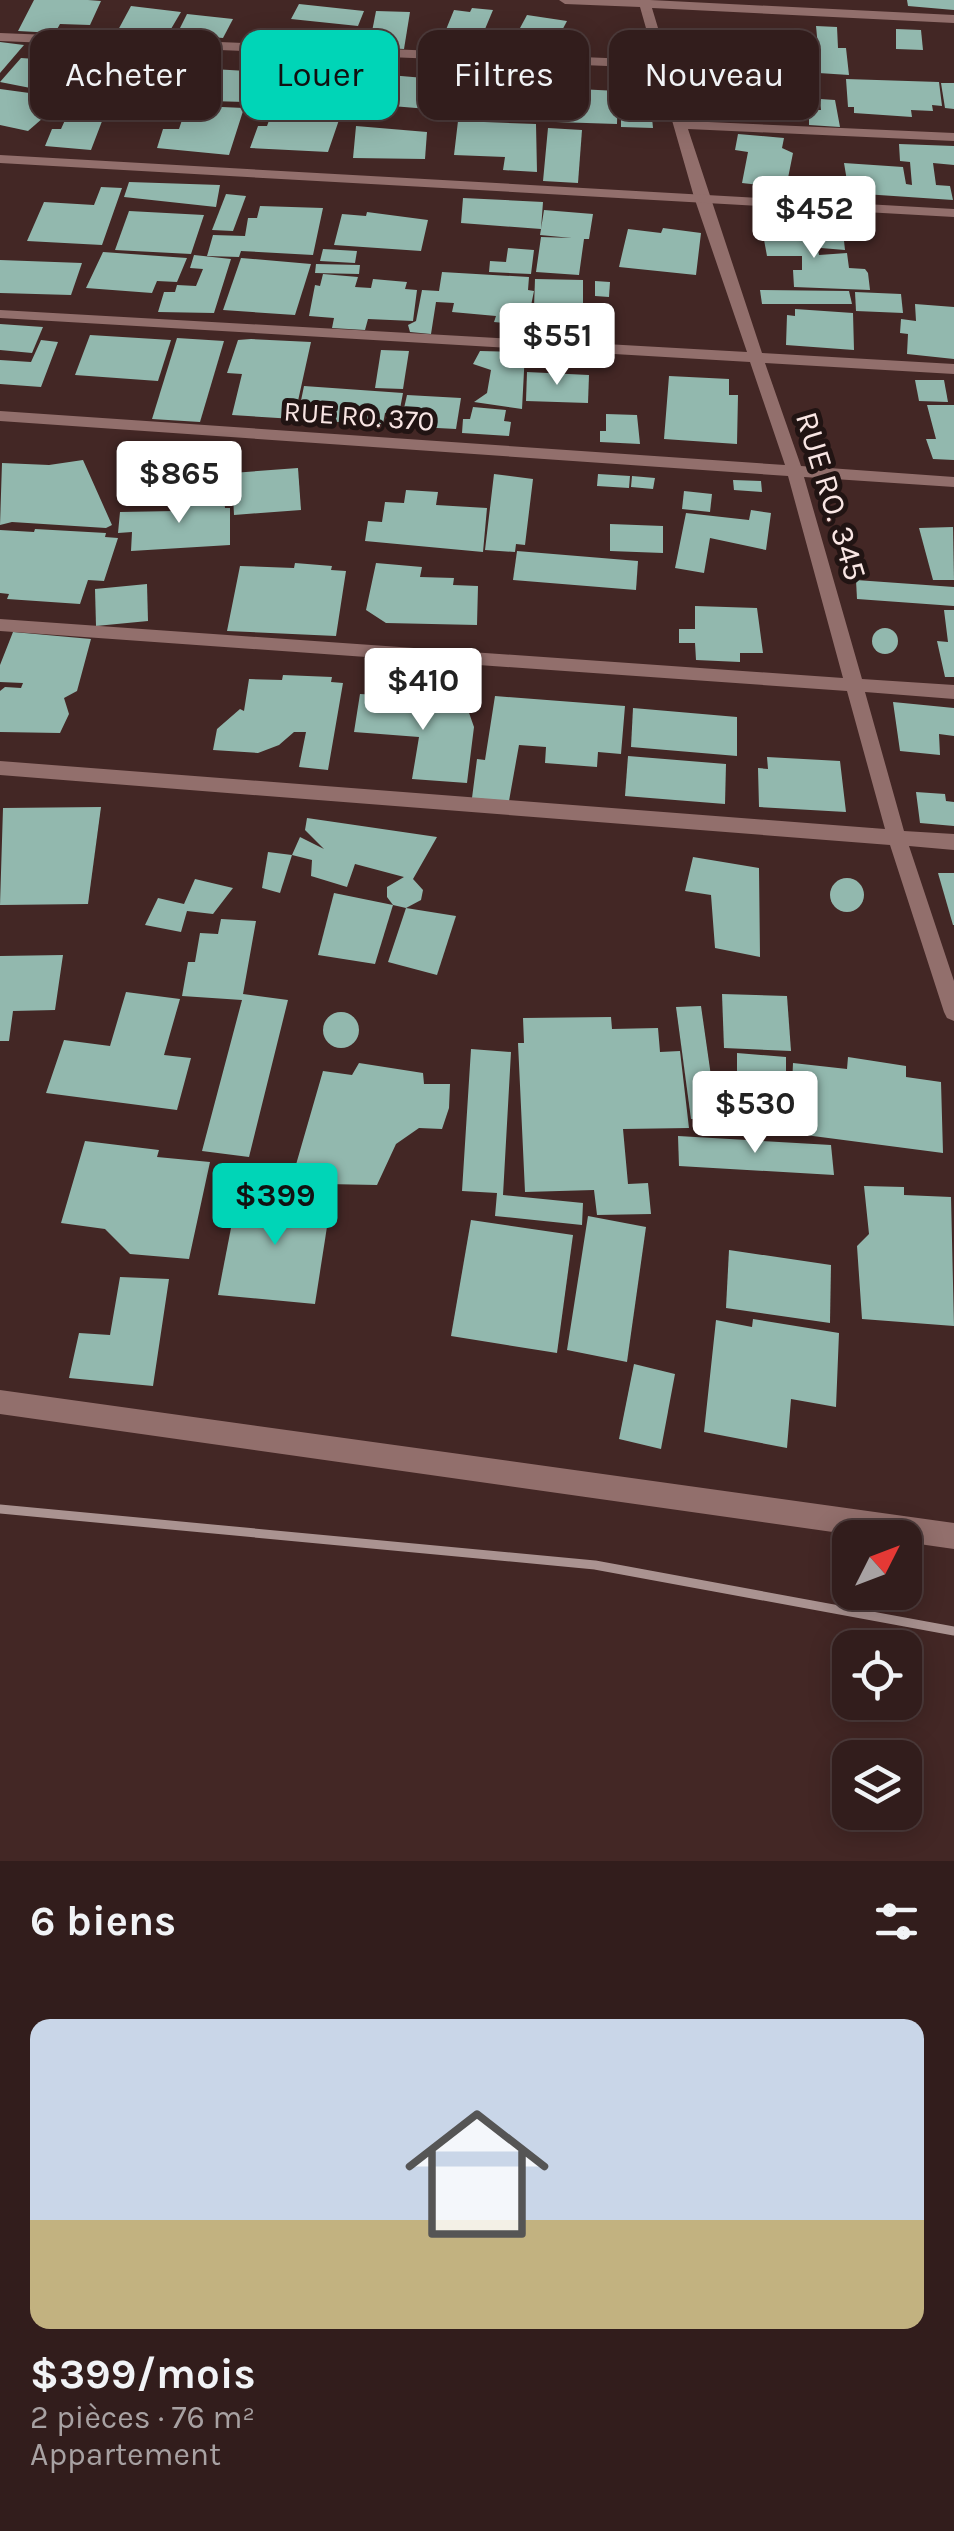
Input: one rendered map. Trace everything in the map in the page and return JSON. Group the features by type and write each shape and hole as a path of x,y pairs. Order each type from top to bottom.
{"street":[{"path":"565,0 954,18"},
{"name":"RUE RO. 345","path":"645,2 653,30"},
{"path":"0,37 609,62"},
{"name":"RUE RO. 345","path":"679,120 795,472 897,838 954,1012"},
{"path":"680,125 954,138"},
{"path":"0,160 954,212"},
{"path":"0,314 954,368"},
{"name":"RUE RO. 370","path":"0,416 954,482"},
{"path":"0,625 954,692"},
{"path":"0,768 954,842"},
{"path":"0,1402 954,1536"}],"building":[{"path":"34,0 101,1 90,25 60,24 57,30 18,31"},
{"path":"907,0 954,0 954,10 908,6"},
{"path":"299,4 364,11 358,26 291,19"},
{"path":"131,6 181,12 170,30 118,30"},
{"path":"472,8 493,10 485,30 446,30 454,10 470,12"},
{"path":"376,11 410,12 404,49 398,49 398,30 372,30"},
{"path":"187,14 233,19 223,38 221,30 179,30"},
{"path":"527,15 567,21 562,30 519,30"},
{"path":"816,26 837,27 838,48 846,48 849,75 819,73"},
{"path":"896,29 921,30 923,50 896,49"},
{"path":"0,42 24,45 0,73"},
{"path":"21,58 30,59 30,88 0,82"},
{"path":"221,69 241,71 241,102 221,101"},
{"path":"398,76 418,77 418,108 398,106"},
{"path":"846,79 939,82 942,106 932,105 933,111 911,110 912,117 854,113 854,107 848,107"},
{"path":"941,83 954,83 954,109 945,108"},
{"path":"0,89 30,93 30,120 41,120 28,131 0,125"},
{"path":"589,90 609,91 609,120 617,120 617,124 556,122 589,120"},
{"path":"820,99 835,100 840,127 809,125 809,120 819,120"},
{"path":"221,107 241,108 229,155 157,148 163,129 179,129 182,120 221,120"},
{"path":"65,120 102,120 91,150 45,146 52,129 61,129"},
{"path":"269,120 339,120 328,152 250,148 258,126 267,126"},
{"path":"621,120 652,120 653,128 621,127"},
{"path":"458,121 536,124 537,172 503,170 505,157 454,155"},
{"path":"356,126 427,132 425,159 353,158"},
{"path":"548,128 582,130 578,183 543,181"},
{"path":"738,134 784,138 782,148 793,153 788,178 781,178 779,187 742,183 748,152 735,150"},
{"path":"899,144 954,146 954,165 933,163 936,185 950,186 953,200 849,193 844,163 903,167 906,184 912,185 910,162 900,161"},
{"path":"129,182 220,185 216,207 124,197"},
{"path":"101,187 122,188 102,245 27,241 44,202 94,205"},
{"path":"226,194 246,196 233,231 212,230"},
{"path":"463,198 543,202 541,229 461,223"},
{"path":"260,206 323,208 313,255 241,251 239,257 207,256 213,235 245,236 248,218 257,218"},
{"path":"544,210 593,214 589,239 584,239 579,275 536,272 541,237 572,238 540,235"},
{"path":"129,211 204,215 191,254 115,250"},
{"path":"367,212 428,220 421,251 334,245 342,214 366,216"},
{"path":"663,228 701,233 696,275 619,267 628,229 661,233"},
{"path":"762,229 814,229 819,255 847,253 849,268 865,269 868,273 870,290 794,287 793,270 802,270 802,256 767,256"},
{"path":"820,231 843,232 845,250 821,248"},
{"path":"508,248 534,250 531,274 489,272 490,261 506,262"},
{"path":"323,249 357,251 355,263 320,261"},
{"path":"103,252 187,258 177,282 157,281 152,293 86,288"},
{"path":"194,255 231,259 214,313 158,312 164,292 175,292 177,285 196,286 203,269 190,268"},
{"path":"241,258 311,264 295,315 223,310"},
{"path":"0,260 82,263 71,295 0,293"},
{"path":"316,264 360,265 359,274 315,273"},
{"path":"442,272 529,277 528,290 534,291 527,325 494,322 496,316 452,312 454,303 436,302 431,334 410,332 408,325 416,321 422,290 439,291"},
{"path":"323,274 358,277 355,287 371,288 373,279 407,282 405,289 417,290 413,321 368,319 365,330 332,328 334,318 309,316 315,285 320,286"},
{"path":"535,279 583,280 583,337 533,336"},
{"path":"595,281 610,282 609,297 595,296"},
{"path":"760,290 849,291 852,304 762,304"},
{"path":"855,292 901,294 903,313 856,311"},
{"path":"915,304 954,307 954,359 907,354 908,334 900,333 901,319 916,321"},
{"path":"795,309 853,313 854,350 786,345 787,315 795,316"},
{"path":"0,324 43,327 32,353 0,350"},
{"path":"90,335 171,340 158,381 75,375"},
{"path":"177,338 224,341 200,422 152,419"},
{"path":"41,340 58,342 41,387 0,384 0,360 31,362"},
{"path":"238,340 311,342 294,419 232,415 242,374 227,373"},
{"path":"381,350 409,351 403,389 375,388"},
{"path":"480,351 525,352 522,409 474,402 487,393 491,370 473,364"},
{"path":"527,372 589,375 588,403 526,401"},
{"path":"669,376 729,379 729,395 738,395 737,444 664,439"},
{"path":"915,380 944,380 948,402 919,401"},
{"path":"304,386 403,393 399,414 385,413 383,424 297,420"},
{"path":"407,395 461,398 456,429 400,426"},
{"path":"927,405 954,405 954,460 933,459 926,439 936,439"},
{"path":"473,407 506,410 504,421 511,422 509,436 462,433 463,419 470,419"},
{"path":"606,414 637,415 640,444 600,442 600,431 606,431"},
{"path":"177,455 205,457 195,497 166,495"},
{"path":"83,460 112,525 0,525 2,463 49,465"},
{"path":"298,468 301,510 234,515 232,473"},
{"path":"494,474 533,479 525,545 516,544 515,552 485,550"},
{"path":"598,474 630,476 629,488 597,486"},
{"path":"632,476 655,478 653,489 631,487"},
{"path":"733,480 761,481 762,492 734,490"},
{"path":"406,490 438,492 436,505 487,508 483,552 365,541 368,521 382,522 385,502 404,503"},
{"path":"684,491 712,494 710,512 682,509"},
{"path":"224,498 225,508 230,508 230,545 131,551 132,532 118,533 120,512 174,511 174,501"},
{"path":"751,510 771,513 766,550 710,538 704,573 675,568 686,513 749,520"},
{"path":"610,524 663,526 663,553 610,551"},
{"path":"953,527 954,580 933,580 919,528"},
{"path":"0,530 106,533 105,537 118,538 104,581 88,580 80,604 7,599 9,594 0,593"},
{"path":"517,551 638,561 636,590 513,580"},
{"path":"295,563 346,571 336,636 227,631 240,566 294,568"},
{"path":"376,563 422,567 420,577 454,578 453,585 478,586 477,625 386,623 366,610"},
{"path":"856,580 954,587 954,606 857,599"},
{"path":"147,584 148,621 96,626 95,589"},
{"path":"695,606 757,608 763,653 740,653 740,662 696,660 695,643 679,643 679,629 695,629"},
{"path":"944,610 954,610 954,677 945,677 937,641 948,642"},
{"path":"885,628 894,632 898,641 894,650 885,654 876,650 872,641 876,632"},
{"path":"13,632 91,639 77,691 64,698 69,714 60,733 0,732 0,691 5,687 21,688 23,683 0,682 0,665"},
{"path":"283,675 332,677 331,682 343,683 328,770 299,767 306,732 294,732 279,745 258,753 213,750 217,729 240,709 244,711 249,679 282,680"},
{"path":"360,694 433,698 431,705 453,702 468,710 474,727 467,783 412,779 419,737 354,732"},
{"path":"495,696 625,706 621,754 598,752 597,767 545,763 546,747 519,745 509,801 472,798 477,759 485,760"},
{"path":"893,702 954,708 954,736 939,734 940,755 900,751"},
{"path":"633,708 737,717 737,756 631,747"},
{"path":"628,756 726,764 725,804 625,796"},
{"path":"767,757 840,761 846,812 759,807 758,768 768,769"},
{"path":"916,792 945,794 946,801 954,802 954,826 920,823"},
{"path":"101,807 88,904 0,905 3,808"},
{"path":"307,818 437,837 413,879 423,890 421,900 406,908 393,905 387,897 387,887 404,877 355,864 347,887 311,876 312,860 292,855 300,837 324,849 305,830"},
{"path":"268,852 292,855 280,893 262,888"},
{"path":"693,857 759,868 760,957 715,948 711,895 685,891"},
{"path":"938,873 954,873 954,925 953,925"},
{"path":"847,878 859,883 864,895 859,907 847,912 835,907 830,895 835,883"},
{"path":"195,879 233,888 213,914 187,911 181,932 145,925 158,898 184,904"},
{"path":"334,893 393,905 375,964 318,955"},
{"path":"406,908 456,916 437,975 388,962"},
{"path":"221,919 256,921 243,994 288,1000 249,1157 202,1151 242,1000 182,996 188,962 195,962 200,933 218,934"},
{"path":"63,955 55,1010 13,1011 9,1041 0,1041 0,956"},
{"path":"126,992 180,999 164,1055 191,1058 177,1110 46,1093 64,1040 110,1046"},
{"path":"722,994 787,996 791,1051 724,1048"},
{"path":"701,1006 717,1118 691,1119 676,1007"},
{"path":"341,1012 354,1017 359,1030 354,1043 341,1048 328,1043 323,1030 328,1017"},
{"path":"611,1017 612,1029 658,1028 660,1052 680,1051 689,1128 623,1129 628,1184 648,1183 651,1214 597,1215 594,1190 525,1192 518,1043 524,1043 523,1018"},
{"path":"471,1049 511,1052 503,1195 583,1203 582,1225 495,1216 497,1193 462,1191"},
{"path":"737,1053 786,1057 786,1133 737,1129"},
{"path":"848,1057 906,1066 906,1077 941,1082 943,1153 790,1133 793,1063 847,1069"},
{"path":"359,1063 423,1073 424,1084 450,1084 449,1108 442,1129 419,1128 396,1144 377,1185 326,1184 326,1174 295,1168 323,1071 352,1075"},
{"path":"678,1136 831,1145 834,1175 679,1166"},
{"path":"85,1141 159,1150 157,1157 210,1162 189,1259 130,1254 105,1229 61,1223"},
{"path":"864,1186 904,1187 904,1195 951,1197 954,1326 862,1319 857,1246 869,1234"},
{"path":"238,1192 331,1201 315,1304 218,1295"},
{"path":"588,1216 646,1227 627,1362 567,1350"},
{"path":"471,1220 573,1235 557,1353 451,1336"},
{"path":"729,1250 831,1265 830,1323 726,1308"},
{"path":"120,1277 169,1279 153,1386 69,1378 79,1333 110,1335"},
{"path":"753,1319 839,1333 836,1407 791,1399 787,1448 704,1432 716,1320 752,1327"},
{"path":"634,1364 675,1374 661,1449 619,1439"}],"railway":[{"path":"0,1509 595,1565 954,1631"}]}
